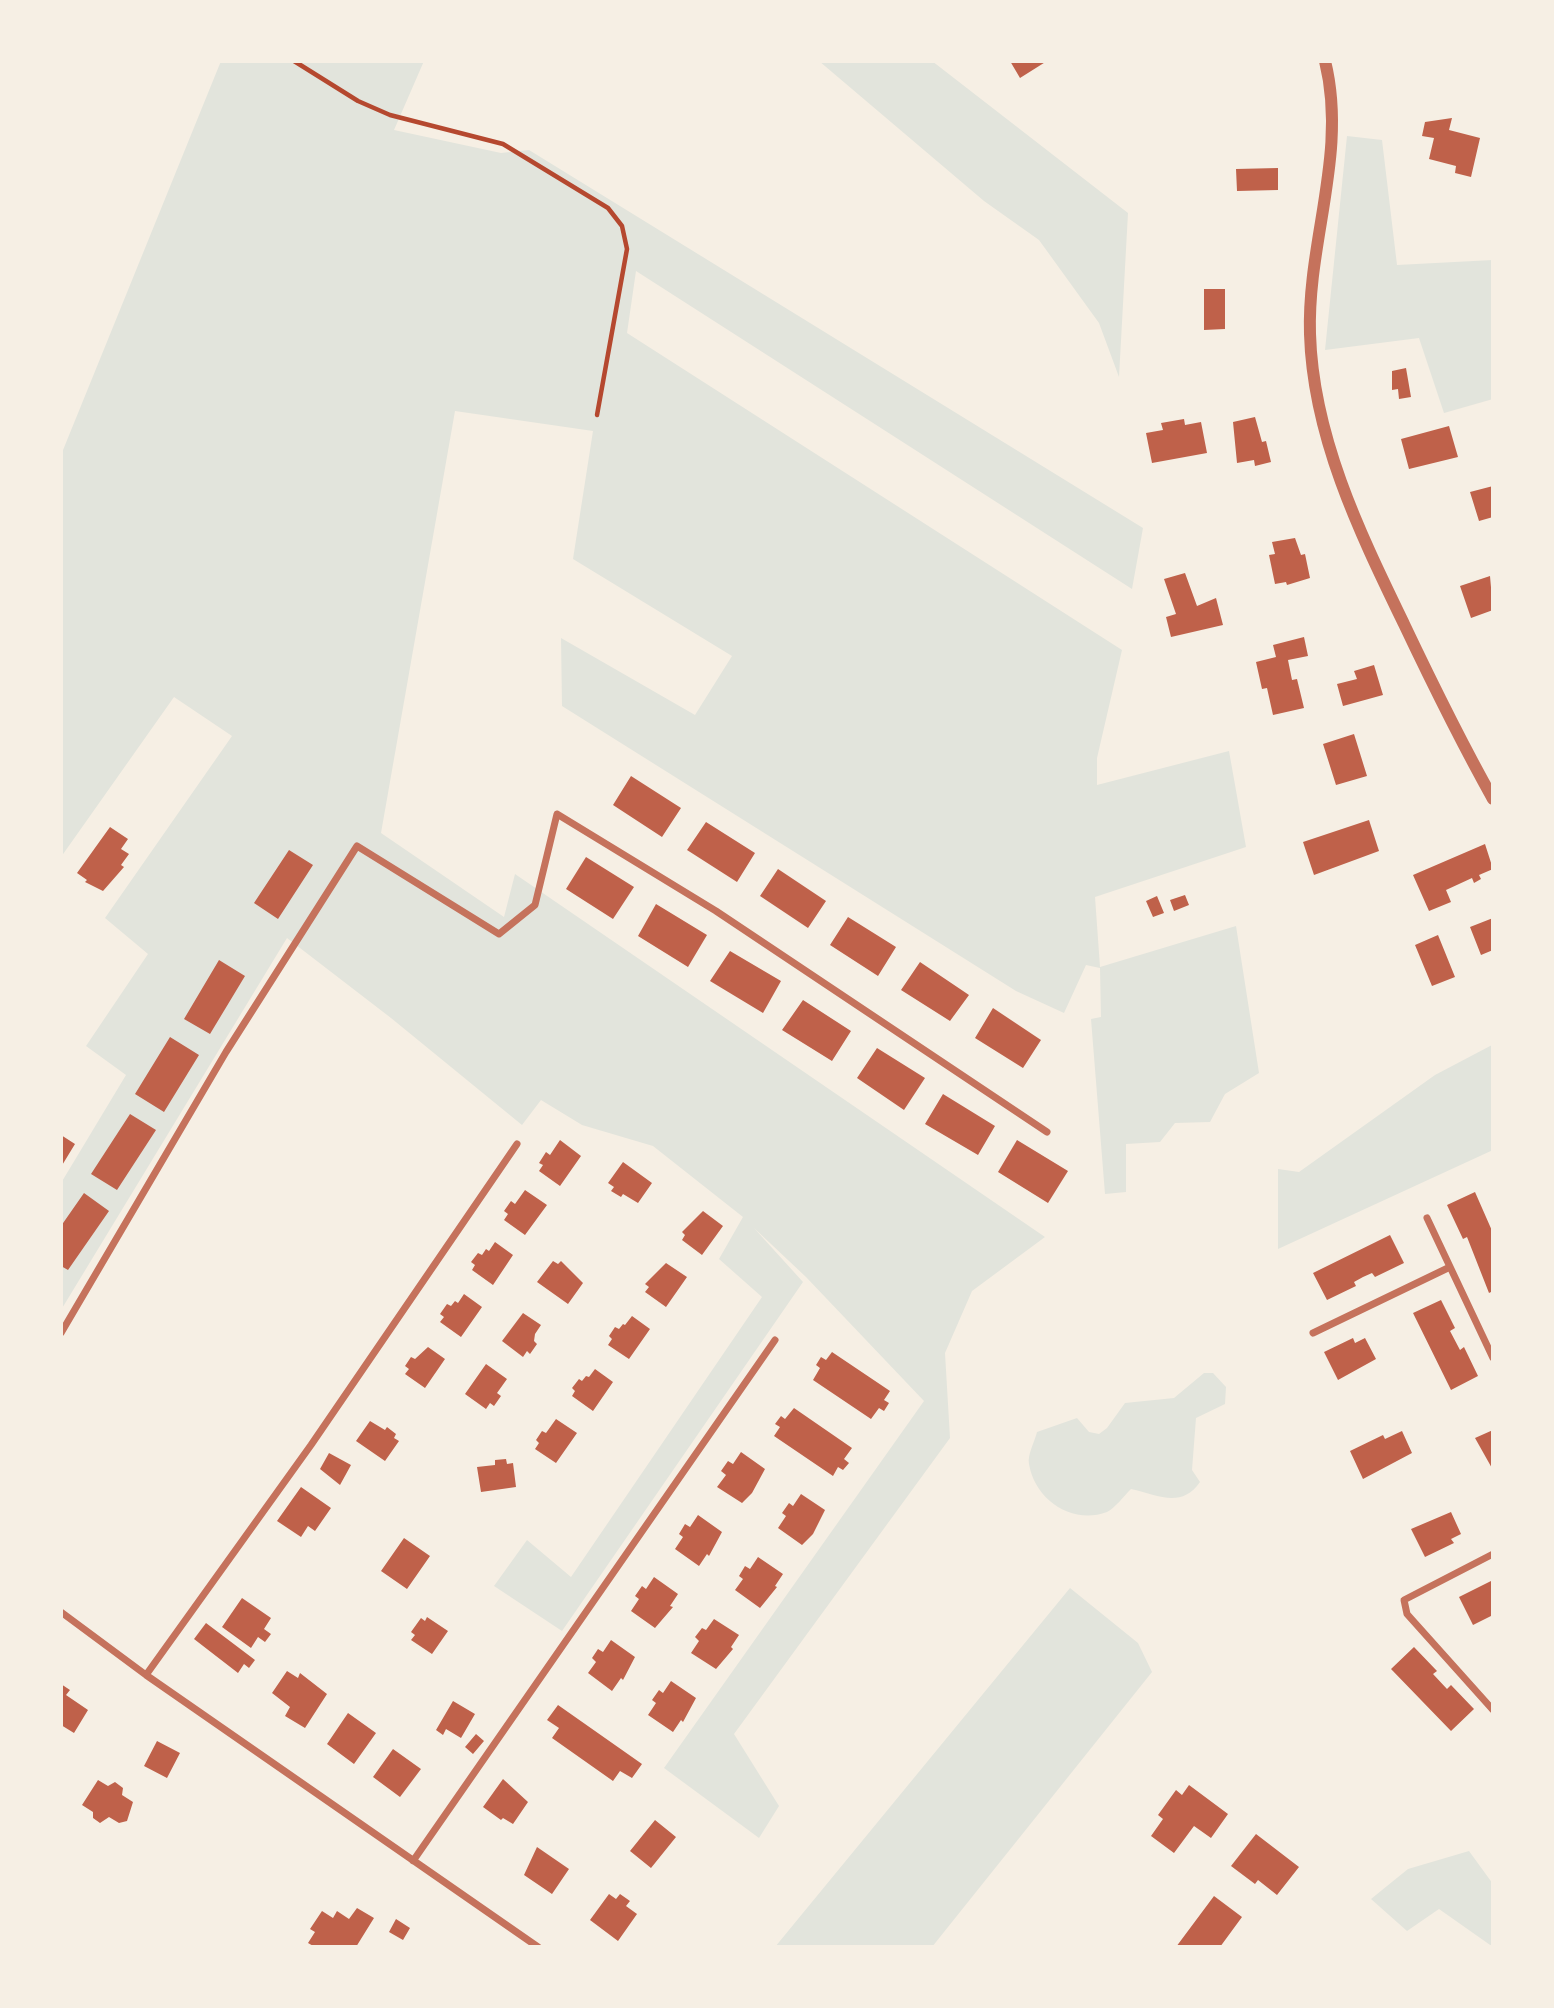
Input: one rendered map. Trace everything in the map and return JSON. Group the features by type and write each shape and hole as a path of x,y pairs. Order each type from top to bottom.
{"street":[{"path":"1325,61 1334,107 1333,145 1316,251 1310,318 1311,354 1319,407 1341,481 1384,583 1493,799"},
{"path":"61,1333 226,1052 357,846 499,934 535,905 557,814 716,911 1047,1132"},
{"path":"146,1675 310,1445 517,1144"},
{"path":"1427,1218 1493,1359"},
{"path":"1313,1333 1450,1267"},
{"path":"413,1861 775,1340"},
{"path":"1493,1555 1404,1601 1407,1614 1493,1710"},
{"path":"61,1612 146,1675 538,1947"}],"path":[{"path":"294,61 358,101 390,115 503,144 608,208 617,218 626,237 626,263 597,415"}],"shaded area":[{"path":"221,61 424,61 394,130 501,153 529,150 1143,528 1132,589 636,271 627,333 1122,650 1097,758 1097,785 1229,751 1246,847 1095,897 1100,967 1236,926 1259,1073 1225,1094 1210,1122 1175,1123 1160,1142 1126,1144 1126,1192 1105,1194 1091,1019 1101,1017 1100,968 1086,965 1064,1013 1016,991 562,706 561,638 695,715 732,656 573,559 593,431 455,411 381,833 504,917 515,874 1045,1237 972,1291 945,1353 950,1438 734,1734 779,1806 759,1838 664,1768 924,1401 806,1277 754,1228 803,1282 562,1631 494,1586 527,1540 571,1577 762,1297 719,1259 743,1217 653,1146 582,1125 541,1100 522,1125 391,1018 287,938 61,1310 61,1183 126,1075 86,1046 148,954 105,918 232,736 174,697 61,857 61,455"},
{"path":"819,61 932,61 1128,213 1119,377 1099,323 1039,240 984,201"},
{"path":"1347,136 1382,140 1397,265 1493,260 1493,399 1444,413 1419,338 1325,350"},
{"path":"1492,1045 1493,1150 1278,1249 1278,1169 1299,1172 1435,1075"},
{"path":"1204,1373 1213,1373 1226,1387 1225,1404 1196,1418 1192,1470 1200,1482 1193,1490 1177,1498 1168,1498 1131,1489 1107,1512 1081,1515 1057,1506 1039,1489 1029,1464 1037,1432 1077,1418 1089,1432 1099,1434 1107,1428 1125,1403 1174,1398"},
{"path":"1070,1588 1138,1643 1152,1672 932,1947 775,1947"},
{"path":"1469,1851 1493,1884 1493,1947 1439,1909 1407,1931 1371,1899 1408,1869"}],"building":[{"path":"1010,61 1047,61 1020,78"},
{"path":"1452,118 1449,130 1480,138 1471,177 1455,173 1456,166 1429,159 1434,138 1422,136 1425,122"},
{"path":"1278,168 1278,190 1237,191 1236,169"},
{"path":"1204,289 1225,289 1225,329 1204,330"},
{"path":"1406,368 1411,397 1399,399 1398,389 1392,390 1392,371"},
{"path":"1255,417 1262,442 1266,441 1271,462 1255,466 1254,460 1237,463 1233,422"},
{"path":"1184,419 1185,425 1201,422 1207,453 1152,463 1146,433 1163,430 1161,423"},
{"path":"1449,426 1458,457 1409,469 1401,439"},
{"path":"1493,486 1493,517 1479,521 1470,492"},
{"path":"1295,538 1301,555 1305,554 1310,578 1287,585 1286,582 1275,584 1269,555 1275,554 1272,542"},
{"path":"1185,573 1197,606 1216,598 1223,625 1171,637 1166,617 1176,614 1164,579"},
{"path":"1490,576 1493,610 1471,618 1460,586"},
{"path":"1304,637 1308,656 1288,660 1292,680 1297,679 1304,708 1273,715 1267,688 1262,689 1256,662 1276,657 1273,645"},
{"path":"1374,665 1383,695 1343,706 1337,684 1357,679 1354,671"},
{"path":"1354,734 1367,776 1336,785 1323,744"},
{"path":"631,776 681,808 662,837 613,805"},
{"path":"1369,820 1379,851 1314,875 1303,842"},
{"path":"706,822 755,853 737,882 687,850"},
{"path":"110,827 128,839 121,849 129,854 121,865 124,867 103,891 85,882 87,880 77,873"},
{"path":"1485,844 1493,869 1479,875 1481,879 1474,883 1472,878 1446,890 1451,902 1429,911 1413,875"},
{"path":"289,850 313,865 278,919 254,903"},
{"path":"586,857 634,887 613,919 566,889"},
{"path":"778,869 826,901 808,928 760,896"},
{"path":"1185,895 1189,905 1174,911 1170,900"},
{"path":"1157,896 1164,913 1153,917 1146,901"},
{"path":"656,904 707,935 688,967 638,936"},
{"path":"848,917 896,947 878,976 830,945"},
{"path":"1493,918 1493,950 1481,955 1470,927"},
{"path":"1438,935 1455,977 1432,986 1415,945"},
{"path":"730,951 781,981 763,1013 710,981"},
{"path":"219,960 245,976 210,1034 184,1019"},
{"path":"920,962 969,995 950,1021 901,990"},
{"path":"803,1000 851,1031 832,1061 782,1030"},
{"path":"993,1008 1041,1040 1023,1068 975,1038"},
{"path":"170,1037 199,1055 164,1112 135,1094"},
{"path":"877,1048 925,1078 904,1110 857,1078"},
{"path":"943,1094 995,1126 978,1155 925,1124"},
{"path":"130,1114 156,1130 117,1190 91,1174"},
{"path":"61,1135 75,1144 61,1167"},
{"path":"560,1140 581,1156 560,1186 539,1171 543,1165 539,1163 546,1152 550,1155"},
{"path":"1017,1140 1068,1171 1048,1203 998,1172"},
{"path":"623,1162 652,1183 638,1203 623,1194 621,1197 611,1191 614,1187 608,1183"},
{"path":"525,1190 547,1205 525,1235 504,1220 508,1214 504,1211 511,1201 515,1204"},
{"path":"1475,1192 1493,1233 1493,1291 1489,1293 1467,1237 1463,1239 1447,1205"},
{"path":"84,1193 109,1211 68,1270 61,1266 61,1226"},
{"path":"703,1211 723,1226 702,1255 682,1240 685,1235 682,1232"},
{"path":"1390,1235 1404,1263 1375,1277 1372,1273 1363,1277 1354,1282 1356,1286 1327,1300 1313,1273"},
{"path":"495,1242 513,1255 493,1285 472,1270 475,1265 471,1262 478,1253 482,1255 486,1249 489,1251"},
{"path":"553,1261 558,1264 561,1261 583,1283 568,1304 537,1282"},
{"path":"666,1263 687,1277 666,1307 645,1292 649,1287 645,1284"},
{"path":"464,1294 482,1307 461,1337 440,1322 444,1317 440,1314 447,1304 451,1306 455,1301 458,1303"},
{"path":"1441,1300 1455,1328 1450,1331 1460,1350 1464,1347 1478,1376 1451,1390 1413,1313"},
{"path":"523,1313 541,1325 535,1334 534,1341 537,1344 530,1354 527,1351 523,1357 502,1341"},
{"path":"632,1316 650,1329 629,1359 608,1345 612,1339 609,1336 615,1327 619,1329"},
{"path":"1353,1338 1355,1343 1365,1338 1376,1359 1338,1380 1324,1352"},
{"path":"428,1347 445,1359 425,1388 405,1374 409,1369 405,1366 411,1357 415,1359"},
{"path":"832,1352 890,1391 884,1400 889,1403 884,1411 879,1408 871,1419 813,1380 820,1368 816,1365 821,1357 826,1360"},
{"path":"486,1364 507,1379 497,1393 501,1396 494,1406 490,1403 486,1409 465,1394"},
{"path":"595,1369 613,1382 593,1411 572,1396 575,1391 572,1388 579,1379 582,1381 586,1376 589,1377"},
{"path":"794,1408 852,1448 844,1459 849,1463 843,1470 838,1467 833,1476 774,1436 780,1427 775,1424 781,1416 785,1419"},
{"path":"556,1419 577,1433 556,1463 535,1449 539,1443 536,1440 542,1431 546,1433"},
{"path":"370,1421 385,1430 387,1427 396,1434 394,1438 399,1441 385,1461 356,1441"},
{"path":"1493,1430 1493,1470 1475,1438"},
{"path":"1402,1431 1412,1453 1363,1479 1350,1451 1383,1435 1385,1439"},
{"path":"741,1452 765,1469 752,1493 742,1503 717,1487 726,1475 721,1471 728,1461 733,1464"},
{"path":"329,1453 351,1465 340,1485 320,1469"},
{"path":"506,1459 507,1464 513,1463 516,1487 481,1492 477,1467 495,1465 495,1460"},
{"path":"301,1487 331,1508 315,1531 308,1526 301,1537 277,1521"},
{"path":"801,1494 825,1510 813,1534 802,1545 778,1528 786,1516 782,1513 789,1503 793,1506"},
{"path":"1451,1512 1461,1534 1451,1539 1454,1543 1425,1557 1411,1529"},
{"path":"698,1515 722,1532 709,1556 707,1554 699,1566 675,1549 683,1537 679,1534 685,1524 690,1527"},
{"path":"404,1538 430,1556 407,1589 381,1571"},
{"path":"758,1557 783,1574 775,1586 777,1587 760,1608 735,1590 743,1579 739,1576 745,1566 750,1569"},
{"path":"654,1577 678,1594 670,1606 673,1607 655,1628 631,1611 639,1599 635,1596 642,1586 646,1589"},
{"path":"1493,1580 1493,1615 1473,1625 1459,1597"},
{"path":"242,1598 271,1618 264,1629 271,1634 265,1642 258,1637 251,1648 222,1627"},
{"path":"427,1617 448,1631 432,1654 411,1640 415,1635 411,1632 421,1618 425,1621"},
{"path":"714,1619 739,1635 731,1647 733,1649 716,1669 691,1653 699,1641 695,1637 702,1628 706,1630"},
{"path":"206,1623 255,1660 249,1668 244,1664 238,1673 194,1639"},
{"path":"611,1640 635,1657 623,1680 621,1678 612,1691 588,1673 596,1662 592,1658 598,1649 603,1652"},
{"path":"1414,1647 1437,1671 1433,1674 1447,1689 1451,1685 1474,1709 1451,1731 1391,1669"},
{"path":"287,1671 298,1678 300,1673 327,1694 305,1728 285,1716 290,1707 272,1693"},
{"path":"671,1681 696,1698 683,1722 681,1720 673,1732 648,1715 656,1703 652,1700 659,1690 663,1693"},
{"path":"61,1684 70,1690 66,1695 88,1710 74,1733 61,1725"},
{"path":"453,1701 475,1714 461,1738 446,1729 443,1735 436,1730"},
{"path":"558,1705 642,1764 632,1778 620,1771 613,1781 552,1738 559,1728 547,1720"},
{"path":"348,1713 376,1733 354,1764 327,1744"},
{"path":"476,1734 484,1741 473,1754 465,1747"},
{"path":"157,1741 180,1753 167,1778 144,1766"},
{"path":"393,1749 421,1769 400,1797 373,1777"},
{"path":"503,1779 528,1802 513,1824 503,1818 501,1820 483,1807"},
{"path":"98,1780 108,1786 115,1782 123,1788 122,1795 133,1802 127,1821 119,1823 109,1817 100,1823 93,1818 93,1812 82,1805"},
{"path":"1189,1785 1228,1814 1211,1838 1194,1826 1174,1853 1151,1836 1163,1819 1158,1815 1176,1790 1182,1795"},
{"path":"655,1820 676,1837 651,1868 630,1851"},
{"path":"1256,1834 1299,1867 1277,1895 1258,1880 1255,1884 1231,1866"},
{"path":"537,1847 569,1869 552,1894 524,1875"},
{"path":"609,1894 616,1899 620,1894 630,1901 626,1906 637,1914 618,1941 590,1920"},
{"path":"1214,1896 1242,1917 1220,1947 1176,1947"},
{"path":"357,1908 374,1918 356,1947 315,1947 308,1943 315,1932 310,1929 322,1911 333,1918 337,1911 349,1919"},
{"path":"396,1919 410,1928 403,1940 389,1932"}]}
